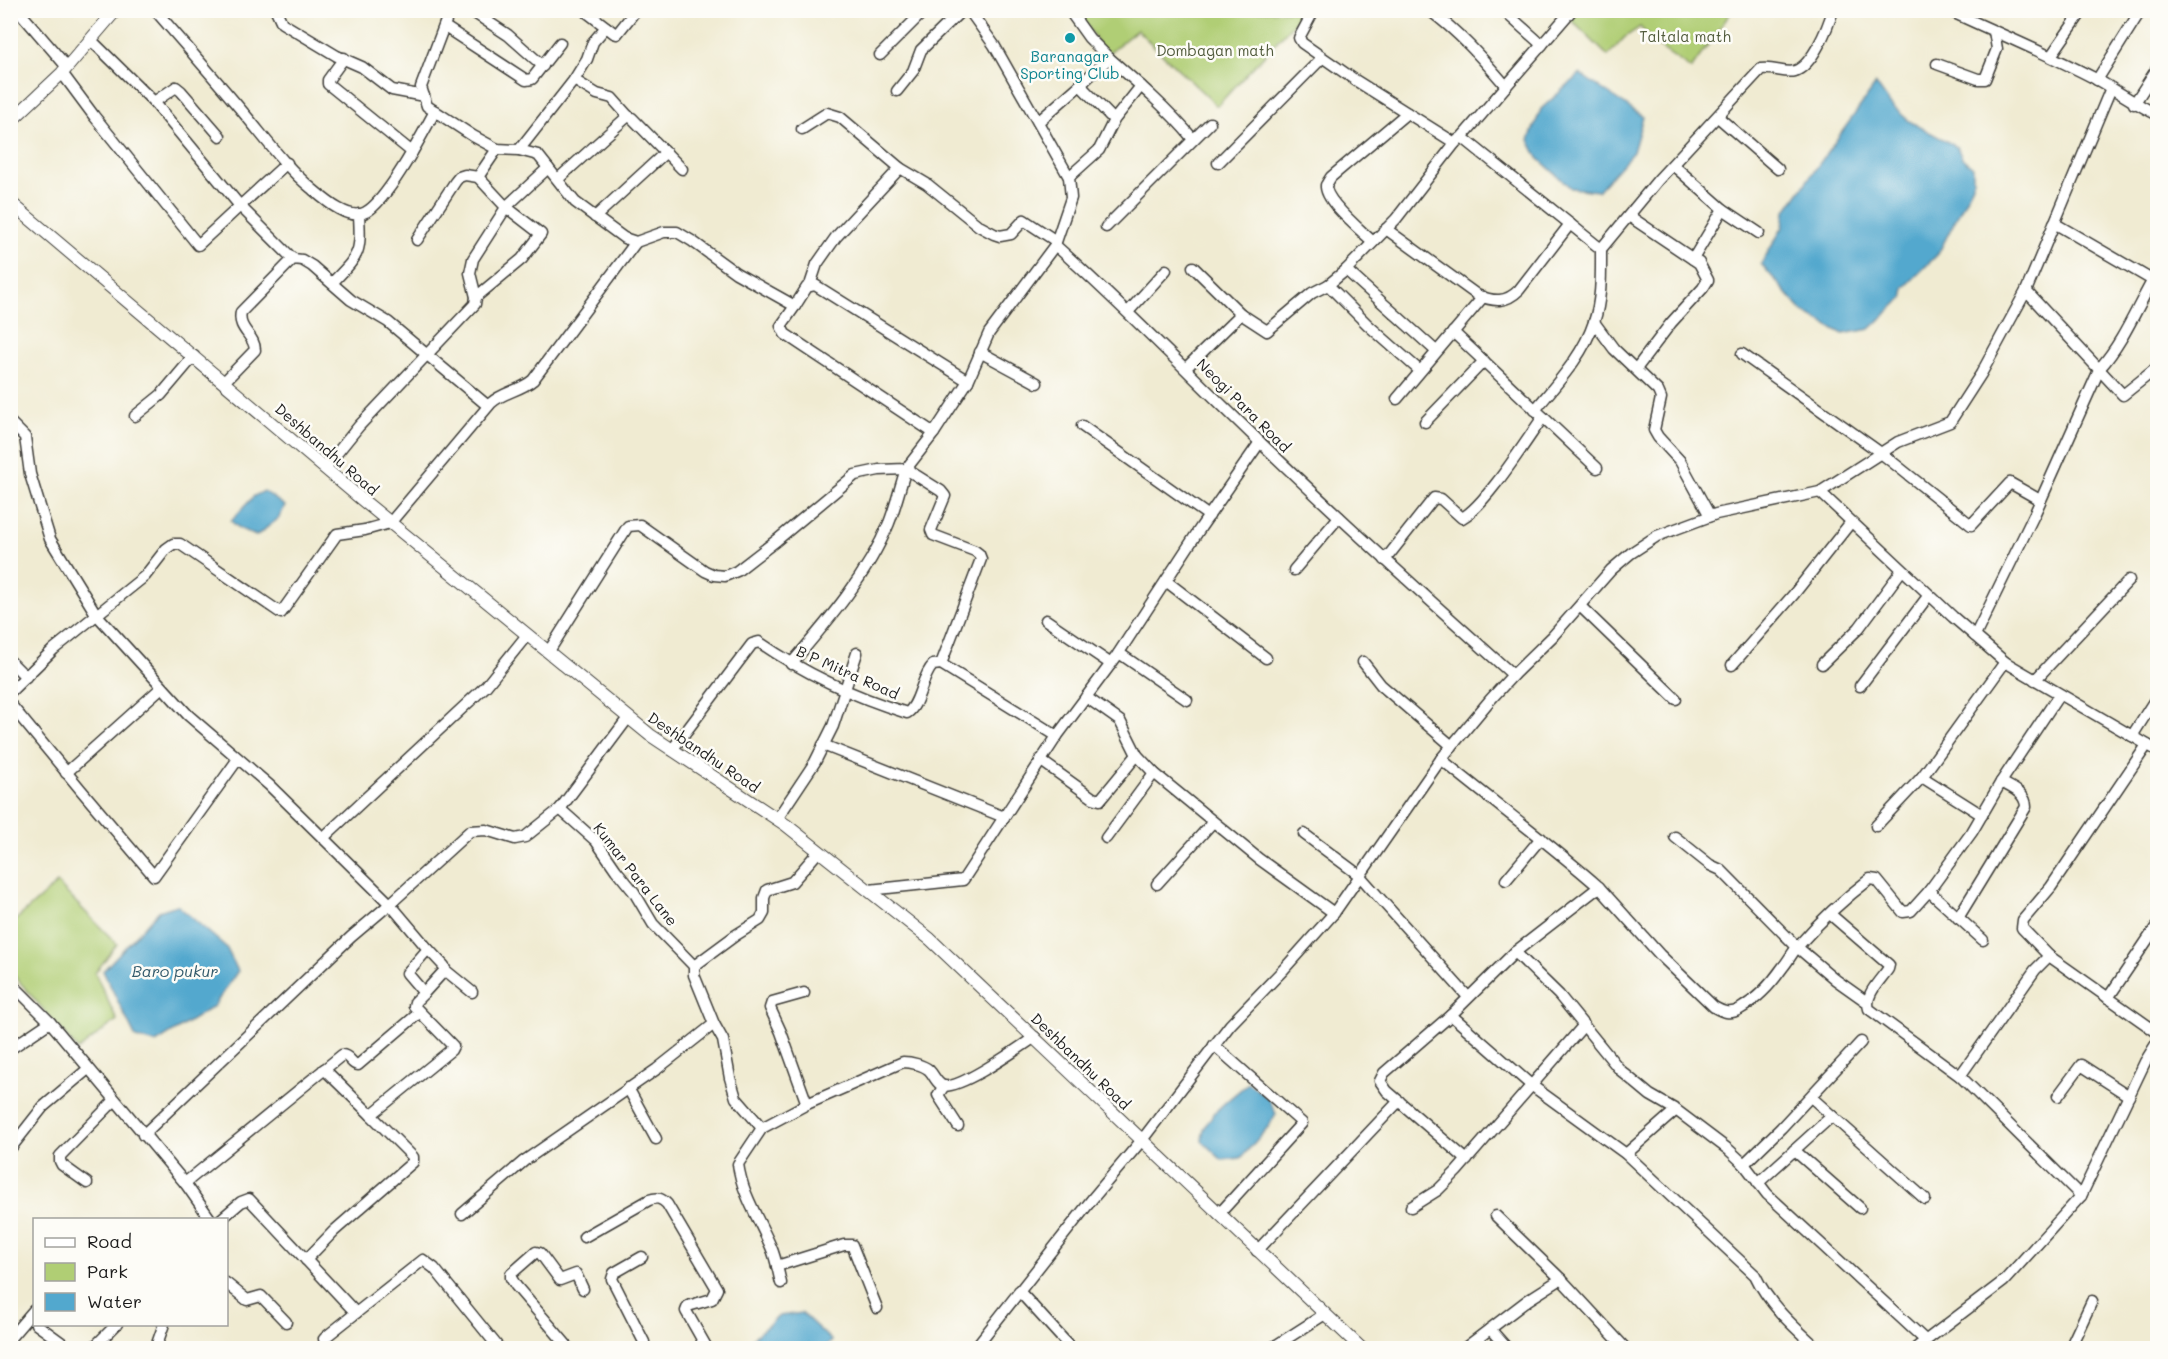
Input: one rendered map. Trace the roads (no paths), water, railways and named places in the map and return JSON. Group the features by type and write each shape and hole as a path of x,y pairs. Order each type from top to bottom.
{"street":[{"path":"18,10 65,70 94,116 198,245 287,163"},
{"path":"10,122 65,70 116,10"},
{"path":"155,10 309,187 349,214 367,212 383,195 412,152 435,111"},
{"path":"276,10 282,23 362,67 392,90 424,96"},
{"path":"450,10 421,87 427,106 497,150 519,150 538,155 575,202 624,238 636,242"},
{"path":"470,10 508,35 543,66"},
{"path":"584,10 617,34 636,10"},
{"path":"880,55 925,10"},
{"path":"897,91 912,71 921,50 962,10"},
{"path":"791,664 842,606 889,522 906,469 934,433 968,381 989,333 1056,243 1071,198 1069,177 994,45 969,10"},
{"path":"1069,10 1089,38 1108,58 1142,86 1193,139"},
{"path":"1314,10 1299,38 1302,43 1407,113 1459,140 1601,249"},
{"path":"1429,10 1450,25 1472,46 1506,86"},
{"path":"1503,10 1542,45"},
{"path":"1193,267 1241,314 1267,331 1312,293 1328,285 1346,270 1386,229 1459,140 1572,10"},
{"path":"1385,560 1434,498 1441,499 1462,518 1481,500 1579,355 1594,322 1601,286 1601,249 1673,165 1761,69 1772,68 1789,72 1804,65 1818,45 1833,10"},
{"path":"1948,10 2051,56 2157,115"},
{"path":"2051,56 2083,10"},
{"path":"2097,80 2141,10"},
{"path":"445,27 526,80 532,79 560,43"},
{"path":"519,150 574,81 587,59 593,42 606,27"},
{"path":"1937,64 1978,79 1985,79 1997,49 1994,31"},
{"path":"91,40 154,102 240,206 293,259 302,260 312,266 351,300 388,322 429,354 488,406"},
{"path":"344,58 328,80 328,84 412,152"},
{"path":"1038,122 1108,58"},
{"path":"1218,163 1322,58"},
{"path":"2134,104 2157,67"},
{"path":"574,81 597,94 612,98 682,169"},
{"path":"1080,85 1114,120"},
{"path":"1069,177 1099,150 1114,120 1142,86"},
{"path":"154,102 176,87 220,136"},
{"path":"975,1348 1142,1140 1230,1024 1284,969 1334,913 1441,759 1512,675 1552,638 1611,570 1630,553 1657,536 1710,516 1820,492 1898,442 1950,422 1981,374 2026,291 2111,88"},
{"path":"802,129 827,113 840,117 900,168 836,237 817,264 810,285 781,326 785,334 934,433"},
{"path":"1373,242 1334,204 1327,193 1326,184 1331,177 1407,113"},
{"path":"558,179 628,116"},
{"path":"1718,117 1778,169"},
{"path":"1106,227 1210,123"},
{"path":"478,177 497,150"},
{"path":"595,217 666,152"},
{"path":"1673,165 1723,209 1759,232"},
{"path":"325,468 359,426 468,314 475,304 476,297 470,265 506,207 548,168"},
{"name":"Neogi Para Road","path":"900,168 927,184 982,228 1004,236 1011,234 1024,220 1056,243 1339,517 1512,675"},
{"path":"417,240 459,177 465,175 478,177 506,207 541,234 522,259 476,297"},
{"name":"Deshbandhu Road","path":"10,202 390,523 628,718 777,819 930,939 1361,1348"},
{"path":"1693,259 1723,209"},
{"path":"332,283 357,255 361,246 359,214"},
{"path":"1629,216 1699,263 1708,280 1636,369"},
{"path":"1975,636 2100,368 2117,349 2155,275 2054,223"},
{"path":"1386,229 1483,297 1488,300 1503,301 1512,298 1570,224"},
{"path":"10,692 54,649 145,576 166,549 173,544 180,544 281,613 337,534 390,523 496,398 524,388 533,380 636,242 664,232 676,232 736,273 795,306"},
{"path":"224,382 255,350 255,344 241,326 239,319 241,312 293,259"},
{"path":"1128,312 1166,270"},
{"path":"1346,270 1436,351"},
{"path":"810,285 815,285 968,381"},
{"path":"1328,285 1368,325 1420,371"},
{"path":"2026,291 2123,395 2157,367"},
{"path":"1397,399 1483,297"},
{"path":"1186,368 1241,314"},
{"path":"1594,322 1614,349 1658,391 1661,398 1654,430 1680,461 1710,516"},
{"path":"1453,332 1597,468"},
{"path":"980,352 1037,383"},
{"path":"1742,354 1881,453 1971,525 2010,483 2040,500"},
{"path":"135,416 161,395 194,356"},
{"path":"1425,422 1484,361"},
{"path":"10,422 25,437 30,474 50,539 96,614 188,715 268,785 323,838 390,904 445,970 472,992"},
{"path":"1082,426 1209,516"},
{"path":"869,890 963,880 970,865 1040,760 1119,653 1260,442"},
{"path":"549,651 628,526 640,525 705,571 725,576 737,571 777,540 855,475 879,470 906,469 944,493 945,496 931,530 933,535 975,551 981,559 941,664 1057,736"},
{"path":"1820,492 1929,595 2006,662 2157,751"},
{"path":"1294,570 1339,517"},
{"path":"1732,665 1794,594 1851,522"},
{"path":"1822,664 1859,628 1902,570"},
{"path":"2035,681 2066,645 2129,580"},
{"path":"1166,581 1266,658"},
{"path":"1860,686 1929,595"},
{"path":"1580,606 1676,699"},
{"path":"1046,620 1111,664"},
{"path":"323,838 486,686 527,635"},
{"name":"B P Mitra Road","path":"672,750 752,644 759,642 791,664 907,713 913,708 927,672 933,665 941,664"},
{"path":"777,819 815,762 846,689 857,653"},
{"path":"1119,653 1187,700"},
{"path":"10,660 26,677"},
{"path":"1363,662 1381,685 1452,746"},
{"path":"1876,826 1922,777 2006,662"},
{"path":"66,772 162,687"},
{"path":"1441,759 1599,887 1660,955 1714,1007 1724,1012 1731,1012 1740,1009 1764,990 1797,947 1870,879 1877,880 1903,912 1911,911 1929,891 1982,815 2001,782 2059,695"},
{"path":"2132,736 2157,695"},
{"path":"1086,697 1120,721 1137,755 1154,773 1289,882 1334,913"},
{"path":"10,704 154,876 238,759"},
{"path":"143,1134 351,937 470,831 486,830 515,839 525,837 560,809 628,718"},
{"path":"2147,744 2051,887 2023,920 2022,928 2049,956 2157,1033"},
{"path":"823,745 1004,817"},
{"path":"1040,760 1093,798 1100,800 1137,755"},
{"path":"1106,838 1154,773"},
{"path":"1922,777 1982,815"},
{"path":"1958,918 2026,804 2022,795 2001,782"},
{"name":"Kumar Para Lane","path":"560,809 596,841 634,892 653,924 694,966 694,975 723,1040 736,1098 762,1128"},
{"path":"1157,884 1213,822"},
{"path":"1304,834 1359,875 1468,997"},
{"path":"1675,837 1710,865 1720,870 1797,947 1836,980 1867,1002"},
{"path":"1506,880 1540,838"},
{"path":"694,966 760,920 764,913 764,898 767,890 792,882 819,851"},
{"path":"1467,1160 1381,1085 1381,1077 1515,952 1599,887"},
{"path":"1929,891 1983,940"},
{"path":"1830,914 1889,964 1888,969 1869,996 1867,1002 1869,1009 1960,1076 2081,1196"},
{"path":"2108,998 2156,927"},
{"path":"424,993 407,973 428,949"},
{"path":"1515,952 1559,995 1620,1070 1650,1095 1676,1110 1729,1150 1744,1164 1767,1194 1925,1340"},
{"path":"1960,1076 2035,970 2049,956"},
{"path":"371,1115 451,1050 453,1046 450,1041 419,1013 414,1004 445,970"},
{"path":"10,982 50,1022 184,1183 210,1218"},
{"path":"804,993 772,1002 770,1008 807,1104"},
{"path":"184,1183 342,1055 353,1064 358,1065 419,1013"},
{"path":"1450,1015 1531,1085 1626,1154 1755,1275 1763,1292 1783,1317 1817,1348"},
{"path":"10,1049 50,1022"},
{"path":"462,1214 524,1161 657,1069 714,1024"},
{"path":"1411,1207 1438,1190 1467,1160 1584,1025"},
{"path":"781,1284 772,1249 749,1201 738,1164 762,1128 807,1104 903,1062 910,1062 928,1070 938,1083 944,1086 955,1085 984,1070 1035,1037"},
{"path":"1916,1348 2004,1281 2081,1196 2157,1041"},
{"path":"1744,1164 1811,1097 1861,1042"},
{"path":"1214,1045 1302,1123 1219,1214"},
{"path":"2058,1096 2081,1065 2129,1096"},
{"path":"10,1149 43,1107 88,1069"},
{"path":"306,1260 334,1231 412,1162 413,1157 324,1070"},
{"path":"944,1086 938,1095 958,1126"},
{"path":"628,1088 656,1139"},
{"path":"1811,1097 1925,1199"},
{"path":"87,1183 62,1165 60,1156 114,1101"},
{"path":"1257,1251 1399,1101"},
{"path":"1626,1154 1676,1110"},
{"path":"1758,1183 1832,1116"},
{"path":"1794,1150 1860,1208"},
{"path":"584,1238 655,1197 662,1200 717,1289 712,1299 688,1306 686,1311 706,1348"},
{"path":"222,1218 241,1202 249,1199 356,1313"},
{"path":"1496,1216 1561,1279 1624,1348"},
{"path":"777,1266 844,1245 852,1245 877,1308"},
{"path":"569,1348 516,1286 511,1274 536,1252 540,1253 560,1280 576,1274 583,1289"},
{"path":"642,1257 612,1276 644,1342 644,1348"},
{"path":"327,1348 324,1339 423,1260 434,1268 499,1348"},
{"path":"1465,1348 1528,1300 1561,1279"},
{"path":"228,1285 248,1300 261,1296 286,1322"},
{"path":"1019,1291 1071,1348"},
{"path":"2070,1348 2092,1301"},
{"path":"1272,1348 1325,1314"},
{"path":"10,1338 33,1319"},
{"path":"42,1326 69,1348"},
{"path":"93,1348 115,1326"},
{"path":"158,1348 157,1344 163,1326"},
{"path":"1490,1329 1507,1348"},
{"path":"368,1348 375,1348"}],"water":[{"path":"1580,74 1643,117 1633,152 1598,191 1571,188 1538,158 1529,140 1541,109"},
{"path":"1876,84 1890,104 1909,121 1957,147 1962,158 1973,167 1973,185 1938,254 1904,288 1904,297 1870,329 1843,334 1803,312 1761,264 1783,227 1785,212"},
{"path":"264,491 285,506 279,518 256,536 239,528 231,521 254,496"},
{"name":"Baro pukur","path":"177,905 226,947 238,971 214,1006 156,1043 136,1038 103,971 159,911"},
{"path":"1248,1083 1269,1099 1276,1114 1268,1127 1241,1158 1222,1160 1202,1141 1203,1132 1212,1116"},
{"path":"802,1313 832,1341 825,1348 756,1348 748,1342 779,1316"}],"place":[{"name":"Baranagar Sporting Club","path":"1070,38"}],"park label":[{"name":"Taltala math","path":"1685,36"},
{"name":"Dombagan math","path":"1215,50"}]}
